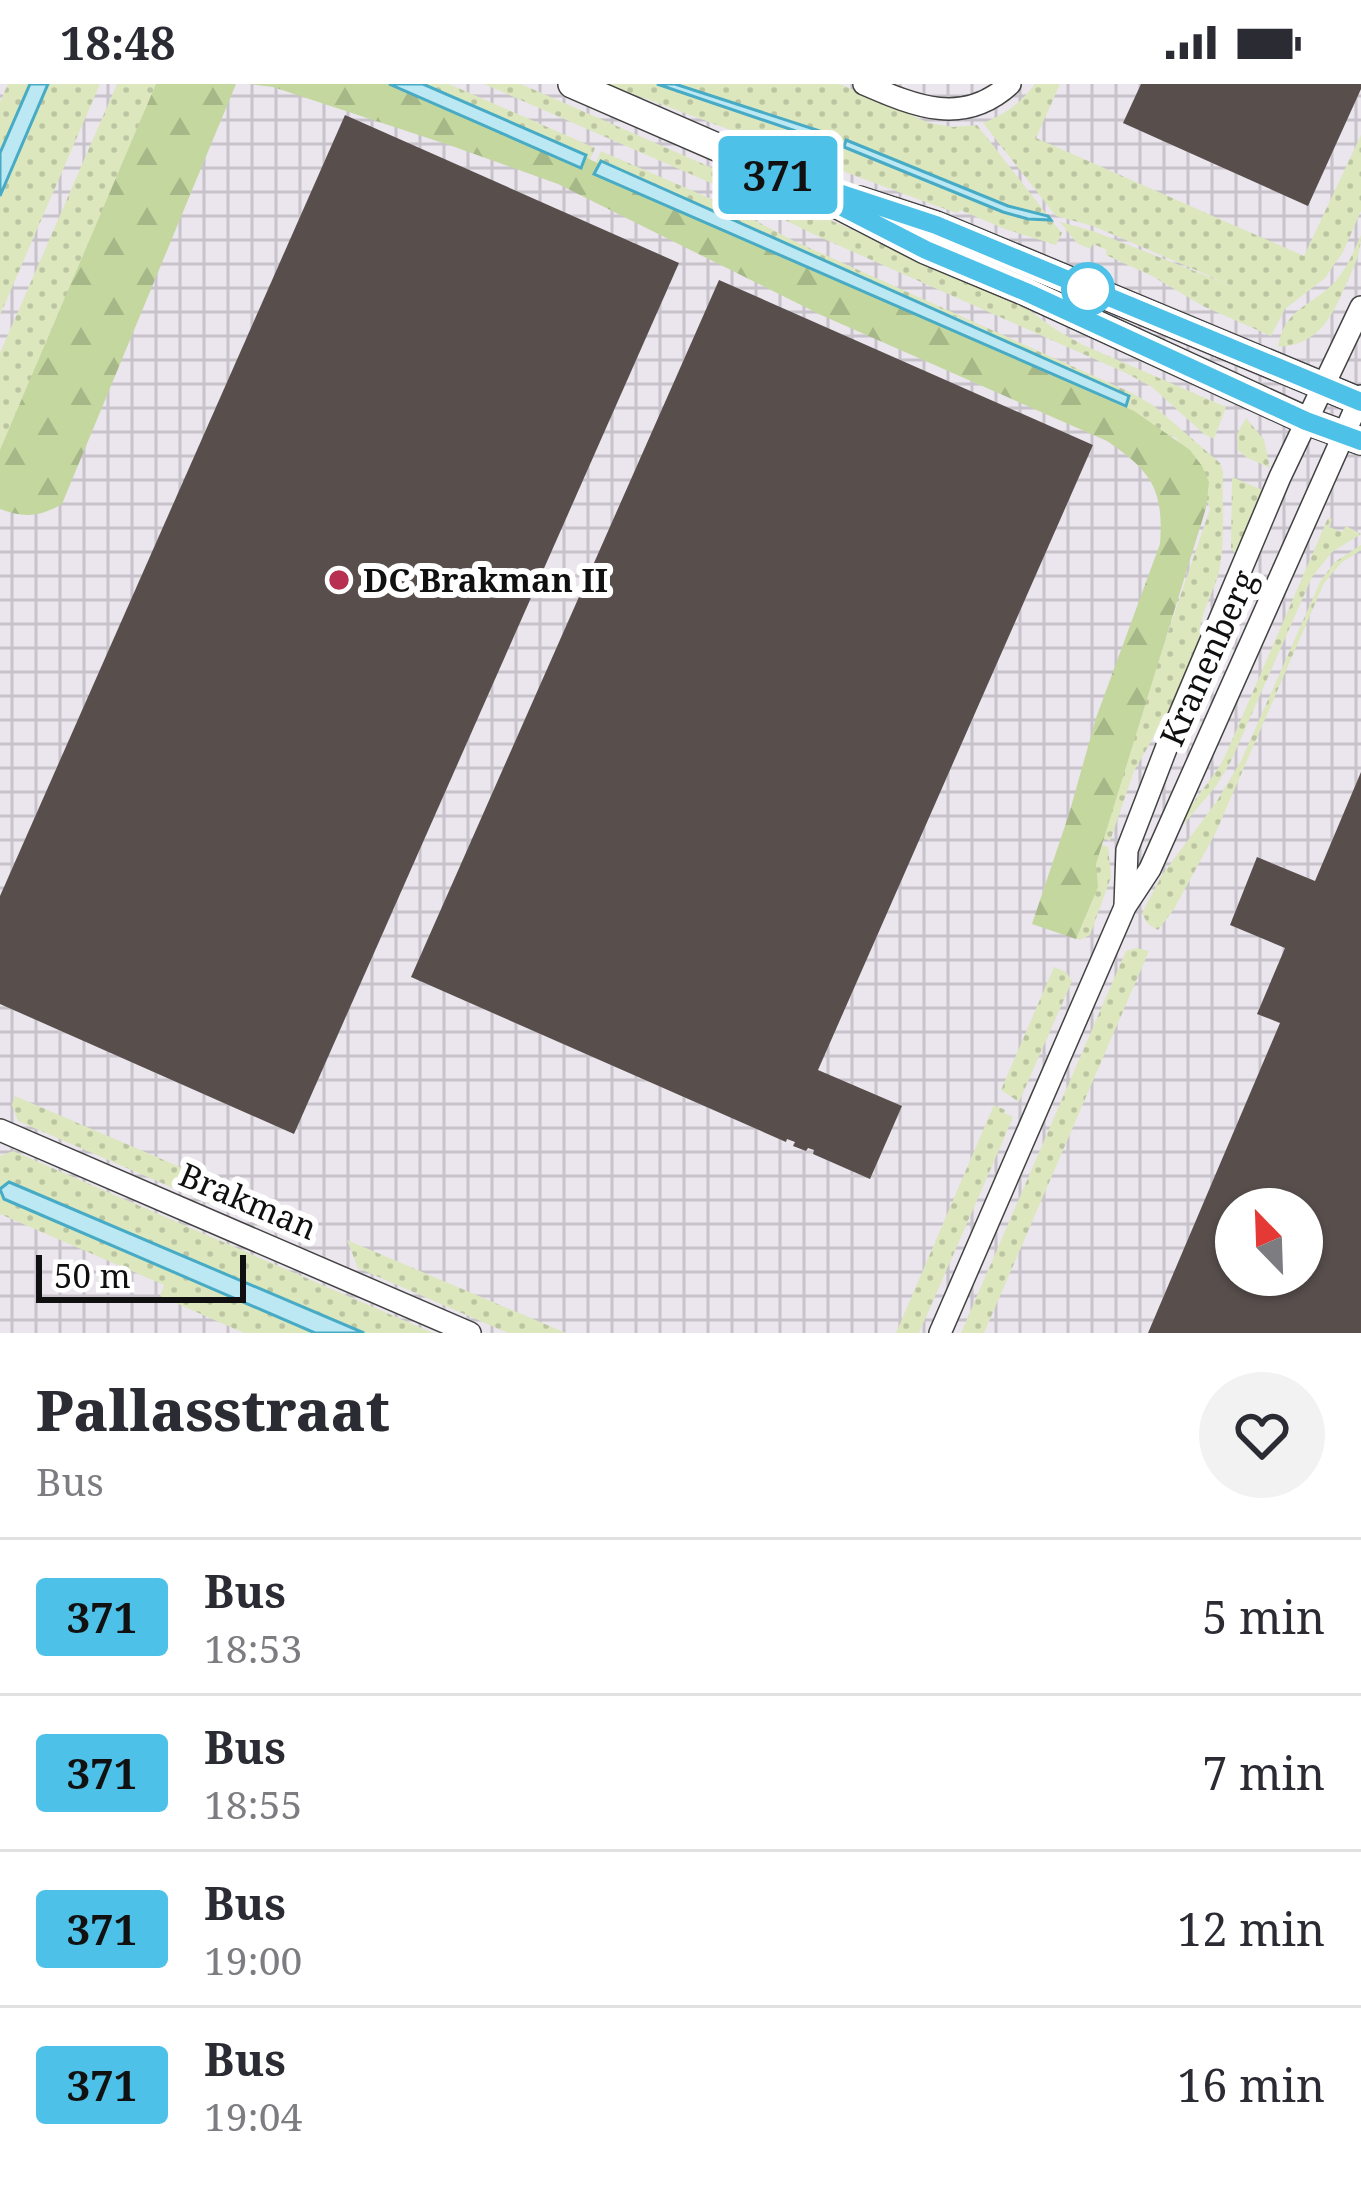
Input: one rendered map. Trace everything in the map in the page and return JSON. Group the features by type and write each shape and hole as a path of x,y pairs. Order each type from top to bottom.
{"street":[{"path":"572,84 772,171 926,250 1306,421 1353,437"},
{"path":"864,84 911,105 959,110 995,98 1010,84"},
{"path":"772,171 936,225 1360,400"},
{"name":"Kranenberg","path":"1125,907 1127,850 1174,728 1306,421 1361,307"},
{"name":"Kranenberg","path":"940,1333 1125,907 1150,869 1353,437 1360,400"},
{"name":"Brakman","path":"0,1130 470,1333"}],"shaded area":[{"path":"0,84 1361,84 1361,1333 0,1333"}],"green space":[{"path":"8,84 30,84 0,153 0,102"},
{"path":"48,84 100,84 0,315 0,196"},
{"path":"117,84 169,84 0,474 0,353"},
{"path":"156,84 236,84 62,504 32,515 0,509 0,450"},
{"path":"248,84 418,84 579,154 798,262 1134,411 1190,450 1209,482 1206,508 1096,864 1098,887 1076,939 1032,924 1096,718 1160,544 1157,495 1144,472 1107,441 821,315 558,184 273,87"},
{"path":"423,84 449,84 595,148 576,192 586,155"},
{"path":"484,84 521,84 1019,303 1083,345 1226,407 1214,439 1152,387 1126,373"},
{"path":"606,84 657,84 821,140 822,132 675,84 840,84 929,123 977,125 1048,216 1008,206 847,140 844,146 1003,212 1051,220 1062,233 1056,245 1005,229"},
{"path":"1035,84 1060,84 1036,138 1304,256 1361,135 1361,211 1343,252 1325,278 1285,309 1271,336 1205,307 1106,255 1107,250 1077,243 1060,222 1235,287 1093,226 1056,216 983,123 1011,108"},
{"path":"601,151 1134,394 1220,463 1223,531 1218,576 1177,696 1134,771 1110,841 1102,838 1099,844 1108,847 1111,877 1090,935 1080,940 1065,934 1210,509 1193,465 1176,438 592,181 582,195","holes":["764,234 979,327 1126,405 972,339"]},
{"path":"1361,235 1353,269 1323,326 1305,341 1278,347 1285,325 1332,285"},
{"path":"1246,418 1264,440 1270,468 1238,450 1237,434"},
{"path":"1232,477 1265,491 1236,554 1231,548"},
{"path":"1328,518 1332,519 1329,527 1342,532 1346,526 1361,534 1332,552 1312,577 1231,761 1182,826 1226,754"},
{"path":"1361,545 1324,583 1216,832 1158,930 1142,913 1162,875 1241,761 1321,580 1335,562"},
{"path":"1126,951 1149,951 984,1333 961,1333"},
{"path":"1054,967 1072,981 1019,1102 1001,1090"},
{"path":"15,1096 310,1223 282,1235 18,1121 12,1105"},
{"path":"994,1105 1013,1117 1002,1143 919,1333 896,1333"},
{"path":"13,1151 433,1333 364,1333 6,1183 4,1199 315,1333 244,1333 160,1296 164,1285 0,1214 0,1156"},
{"path":"347,1240 566,1333 508,1333 358,1268"}],"water":[{"path":"30,84 48,84 0,196 0,153"},
{"path":"389,84 423,84 586,155 581,168"},
{"path":"657,84 675,84 823,132 822,140"},
{"path":"846,140 1051,220 1003,212 844,147"},
{"path":"601,161 1129,396 1126,406 594,174"},
{"path":"9,1182 364,1333 315,1333 4,1199 0,1189"}],"building":[{"path":"1141,84 1361,84 1361,89 1308,206 1123,123"},
{"name":"DC Brakman II","path":"345,115 679,263 294,1134 0,1004 0,896"},
{"path":"719,280 1093,445 818,1070 902,1106 870,1179 813,1154 814,1150 793,1146 795,1142 411,977"},
{"path":"1361,772 1361,1333 1148,1333 1280,1023 1257,1014 1285,948 1230,925 1257,857 1315,881"}],"bus line":[{"name":"371","path":"1361,402 936,225 772,171 926,250 1306,421 1361,441"}],"place":[{"name":"DC Brakman II","path":"339,580"}]}
